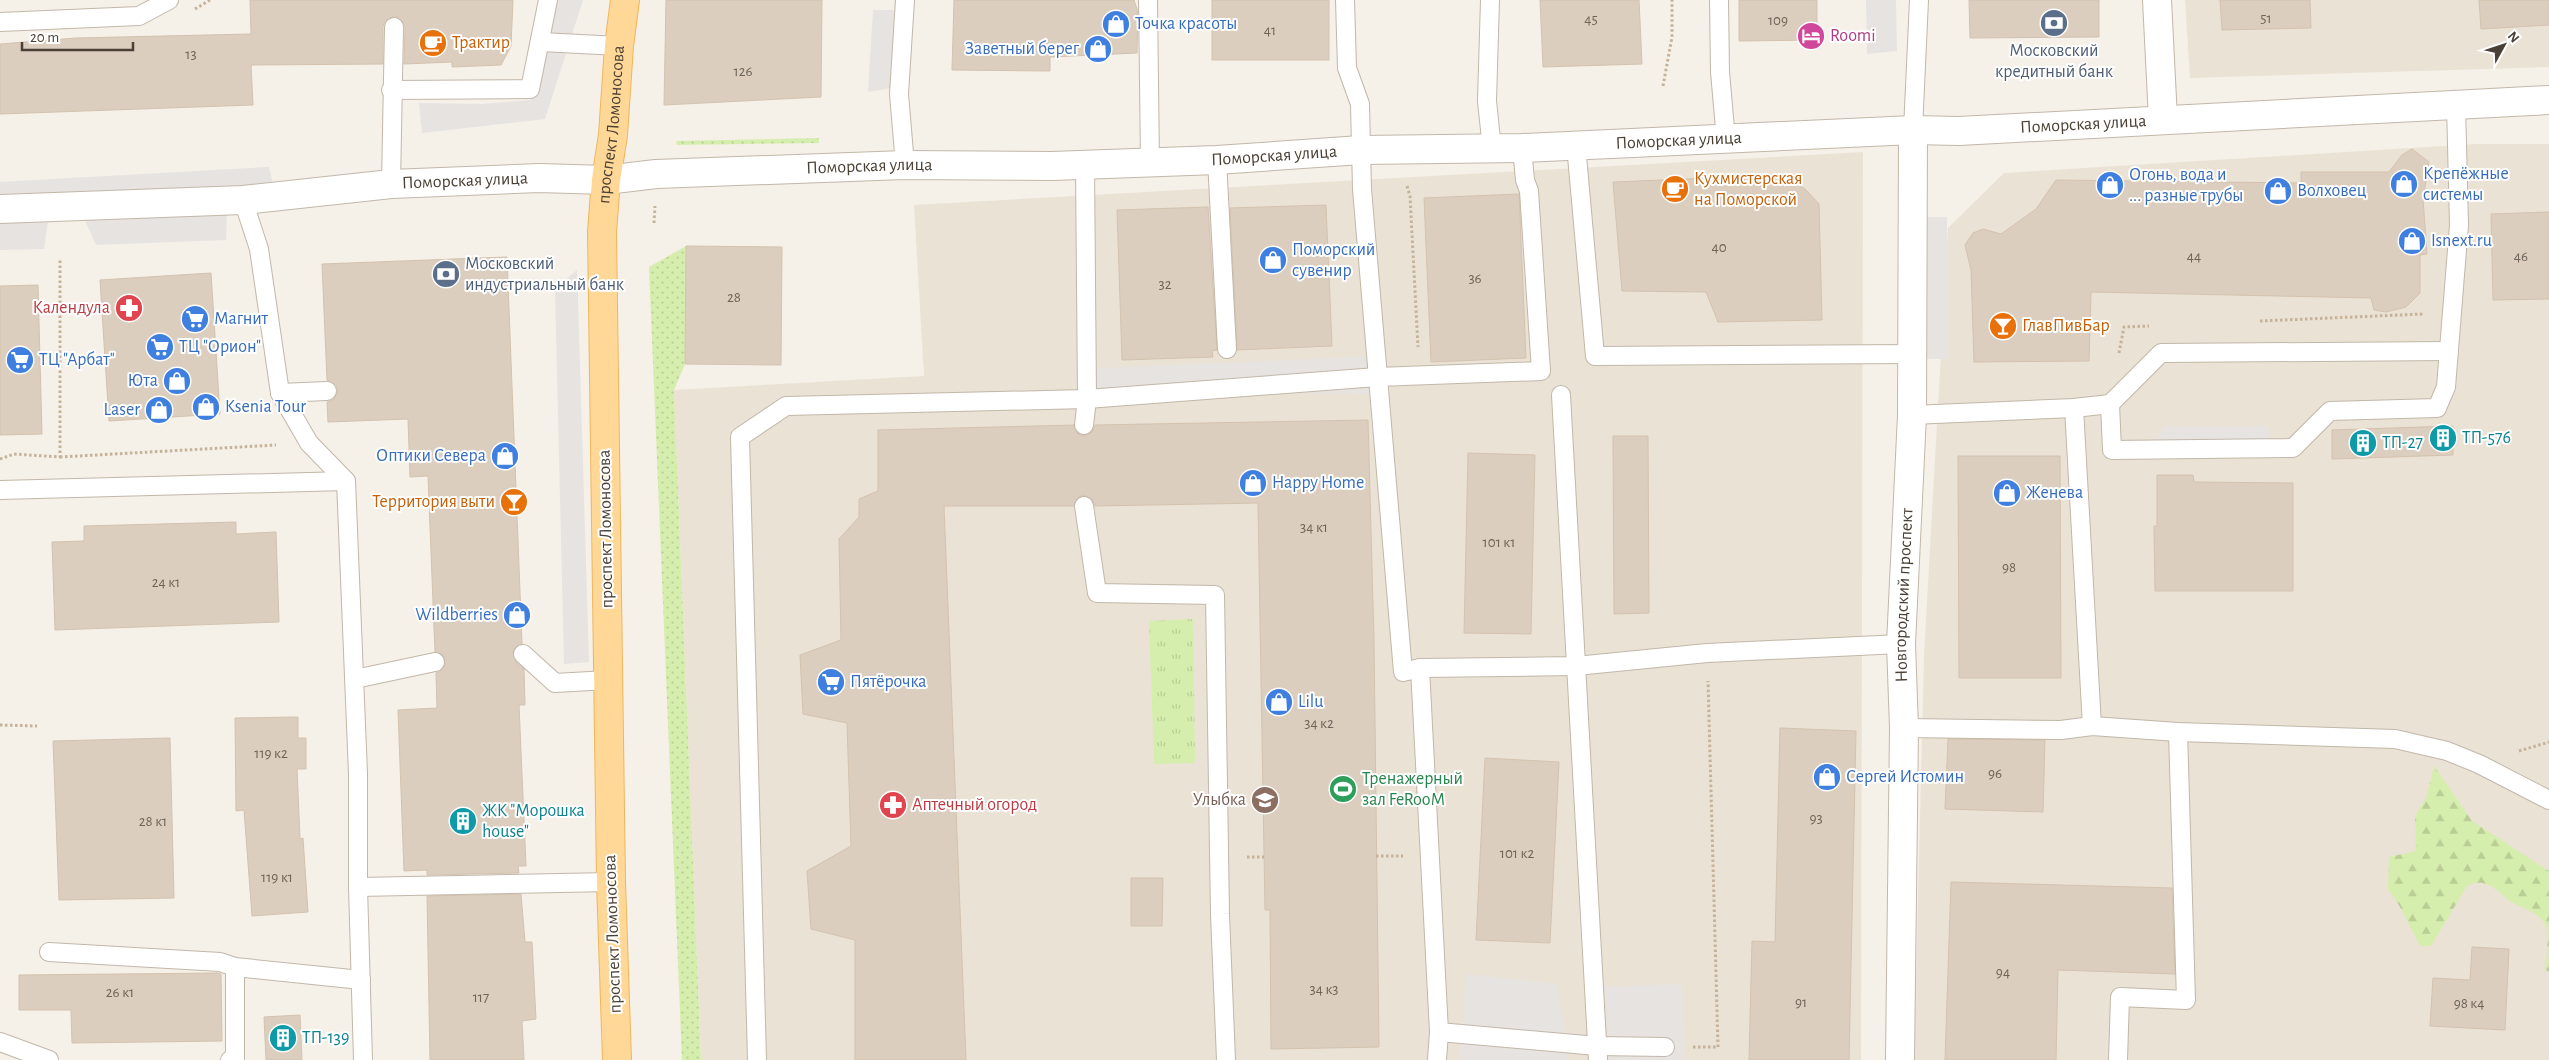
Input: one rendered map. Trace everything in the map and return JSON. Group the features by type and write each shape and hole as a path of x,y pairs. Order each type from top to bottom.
{"main road":[{"name":"проспект Ломоносова","path":"617,1060 610,882 602,232 625,0"}],"street":[{"path":"2157,0 2164,119"},
{"name":"Поморская улица","path":"0,209 242,200 391,184 539,178 606,180 656,174 905,165 1150,163 1361,150 1492,149 1726,140 1913,130 1959,131 2549,100"},
{"name":"Новгородский проспект","path":"1900,1060 1904,728 1901,644 1912,415 1913,130"}],"lane":[{"path":"0,22 139,16 169,0"},
{"path":"391,90 530,89 548,0"},
{"path":"905,0 899,94 905,165"},
{"path":"1148,0 1150,163"},
{"path":"1345,0 1346,68 1360,104 1362,189 1403,672 1420,668 1576,666 1707,653 1901,644"},
{"path":"1490,0 1486,101 1492,149"},
{"path":"1719,0 1720,72 1726,140"},
{"path":"1913,130 1919,0"},
{"path":"391,184 391,90 394,27"},
{"path":"541,42 619,46"},
{"path":"2110,404 2112,450 2293,448 2330,411 2438,408 2446,387 2459,225 2456,105"},
{"path":"1576,145 1595,356 1913,354"},
{"path":"757,1060 740,437 786,406 1087,399 1377,377 1541,371 1529,191 1525,180 1522,148"},
{"path":"1217,160 1227,349"},
{"path":"1084,425 1087,399 1085,165"},
{"path":"242,200 258,250 280,393 309,443 346,482 358,774 358,888 363,1060"},
{"path":"1912,415 2074,408 2110,404 2161,353 2449,352"},
{"path":"280,393 327,391"},
{"path":"1561,395 1597,1053"},
{"path":"2074,408 2092,726"},
{"path":"0,490 346,482"},
{"path":"1084,506 1097,593 1215,595 1219,905 1226,1060"},
{"path":"523,654 555,683 608,680"},
{"path":"355,679 435,662"},
{"path":"1420,668 1439,1032 1437,1060"},
{"path":"1904,728 2061,730 2092,726 2178,732 2395,739 2447,752 2479,764 2549,800"},
{"path":"2118,1060 2120,997 2186,1000 2178,732"},
{"path":"358,888 610,882"},
{"path":"49,952 220,962 235,967 361,980"},
{"path":"230,1060 235,1060 235,967"},
{"path":"1439,1032 1597,1053 1665,1047"},
{"path":"0,1042 49,1060"}],"path":[{"path":"1663,86 1672,37 1672,0"},
{"path":"1407,186 1410,196 1420,375"},
{"path":"654,223 656,204"},
{"path":"60,259 60,457"},
{"path":"2251,322 2427,314"},
{"path":"2118,356 2124,327 2153,326"},
{"path":"0,460 14,454 60,457 309,443"},
{"path":"1665,1047 1718,1047 1707,653"},
{"path":"0,725 37,726"}],"shaded area":[{"path":"544,0 583,0 545,119 422,133 419,103 481,104 530,100 545,54"},
{"path":"895,0 913,0 909,85 868,92 873,10 894,10"},
{"path":"1866,0 1896,0 1897,51 1867,54"},
{"path":"2185,0 2549,0 2549,67 2190,78"},
{"path":"2476,144 2549,144 2549,1060 1914,1060 1924,656 1948,228 2004,173"},
{"path":"1863,152 1861,1060 701,1060 674,390 924,376 914,205"},
{"path":"269,167 273,184 0,197 0,182"},
{"path":"227,211 226,240 96,245 83,216"},
{"path":"49,214 44,249 0,250 0,216"},
{"path":"1919,217 1947,217 1947,359 1919,359"},
{"path":"577,270 589,662 564,664 555,289"},
{"path":"1380,356 1384,394 1078,391 1082,369"},
{"path":"2164,426 2268,426 2270,444 2154,443"},
{"path":"1466,974 1557,984 1568,1060 1460,1060"},
{"path":"1682,984 1684,1060 1609,1060 1604,987"}],"green space":[{"path":"819,138 819,143 677,145 676,141"},
{"path":"686,246 685,364 674,390 701,1060 682,1060 649,267"},
{"path":"1193,619 1195,763 1154,764 1149,621"},
{"path":"2434,766 2472,821 2549,871 2549,973 2545,969 2547,936 2546,926 2543,921 2531,911 2511,902 2491,886 2474,883 2467,886 2431,946 2420,946 2400,907 2388,889 2389,857 2416,851 2415,816 2426,798"}],"building":[{"path":"250,0 513,0 511,46 501,65 452,67 452,62 404,64 405,27 400,18 394,16 385,21 383,26 383,64 251,65 253,105 0,114 0,44 76,38 251,34"},
{"path":"666,0 822,0 821,97 664,105"},
{"path":"954,0 1134,0 1138,12 1137,53 1050,57 1050,71 952,70"},
{"path":"1212,0 1329,0 1329,60 1212,60"},
{"path":"1540,0 1639,0 1642,64 1543,67"},
{"path":"1739,0 1817,0 1817,40 1739,41"},
{"path":"1969,0 2099,0 2099,37 1970,38"},
{"path":"2220,0 2310,0 2311,28 2222,30"},
{"path":"2479,0 2549,0 2549,25 2481,29"},
{"path":"2412,149 2429,162 2423,199 2427,254 2420,255 2420,293 2406,307 2386,312 2374,310 2371,298 2091,292 2089,361 1974,362 1971,270 1965,245 1973,233 1983,229 2001,234 2036,209 2056,180 2301,183 2301,172 2389,172 2402,155"},
{"path":"1783,175 1805,189 1819,204 1822,320 1718,322 1706,292 1622,291 1613,182"},
{"path":"1519,194 1526,358 1431,362 1424,198"},
{"path":"1326,205 1332,346 1237,350 1230,208"},
{"path":"1208,207 1217,350 1212,351 1213,357 1122,360 1117,210"},
{"path":"2549,212 2549,299 2493,300 2491,214"},
{"path":"686,246 782,247 781,365 685,364"},
{"path":"507,257 522,644 516,647 513,652 516,662 524,669 525,705 519,705 526,866 518,866 519,873 427,875 427,870 404,871 398,710 437,708 436,673 442,670 445,665 443,655 435,652 428,476 410,477 408,419 328,422 327,402 333,400 338,391 336,385 327,380 322,264"},
{"name":"ТЦ \"Орион\"","path":"211,273 220,414 109,421 100,280"},
{"name":"ТЦ \"Арбат\"","path":"38,285 42,434 0,435 0,286"},
{"path":"1368,420 1374,640 1379,1047 1271,1049 1270,910 1265,910 1258,503 1095,506 1092,499 1083,495 1077,498 1074,506 944,506 966,1060 855,1060 855,940 811,929 807,871 851,846 847,723 803,714 800,655 841,640 839,539 859,517 859,499 878,491 878,430 1074,425 1077,433 1083,436 1092,432 1095,425"},
{"path":"2453,426 2453,455 2332,459 2332,430"},
{"path":"1613,436 1648,436 1649,613 1614,614"},
{"path":"1468,453 1535,455 1531,634 1464,633"},
{"path":"1958,456 2060,456 2061,678 1959,678"},
{"path":"2157,475 2193,475 2194,482 2293,483 2293,591 2155,591 2154,526 2157,526"},
{"path":"236,522 236,534 276,532 279,622 55,630 52,542 84,541 84,526"},
{"path":"298,717 298,738 306,738 306,769 297,769 300,839 303,838 308,912 252,916 244,810 236,811 235,718"},
{"path":"1780,728 1856,731 1849,1060 1749,1060 1752,941 1775,942"},
{"path":"170,738 174,898 59,900 53,741"},
{"path":"1948,739 2045,740 2043,812 1945,809"},
{"path":"1485,758 1559,762 1550,943 1476,940"},
{"path":"1131,878 1163,878 1162,926 1131,926"},
{"path":"1951,882 2172,888 2175,974 2058,970 2056,1060 1945,1060"},
{"path":"521,894 525,942 532,942 536,1019 522,1021 524,1060 430,1060 427,896"},
{"path":"2472,947 2509,949 2505,1030 2430,1026 2433,978 2470,980"},
{"path":"221,974 222,1041 72,1043 71,1010 19,1010 19,975"},
{"name":"ТП-139","path":"300,1015 302,1060 266,1060 264,1017"}],"place":[{"name":"Московский кредитный банк","path":"2054,23"},
{"name":"Точка красоты","path":"1116,24"},
{"name":"Roomi","path":"1811,36"},
{"name":"Трактир","path":"433,43"},
{"name":"Заветный берег","path":"1098,49"},
{"name":"Крепёжные системы","path":"2404,184"},
{"name":"Огонь, вода и ... разные трубы","path":"2110,185"},
{"name":"Кухмистерская на Поморской","path":"1675,189"},
{"name":"Волховец","path":"2278,191"},
{"name":"Isnext.ru","path":"2412,241"},
{"name":"Поморский сувенир","path":"1273,260"},
{"name":"Московский индустриальный банк","path":"446,274"},
{"name":"Календула","path":"129,308"},
{"name":"Магнит","path":"195,319"},
{"name":"ГлавПивБар","path":"2003,326"},
{"name":"ТЦ \"Орион\"","path":"160,347"},
{"name":"ТЦ \"Арбат\"","path":"20,360"},
{"name":"Юта","path":"177,381"},
{"name":"Ksenia Tour","path":"206,407"},
{"name":"Laser","path":"159,410"},
{"name":"ТП-576","path":"2443,438"},
{"name":"ТП-27","path":"2363,443"},
{"name":"Оптики Севера","path":"505,456"},
{"name":"Happy Home","path":"1253,483"},
{"name":"Женева","path":"2007,493"},
{"name":"Территория выти","path":"514,502"},
{"name":"Wildberries","path":"517,615"},
{"name":"Пятёрочка","path":"831,682"},
{"name":"Lilu","path":"1279,702"},
{"name":"Сергей Истомин","path":"1827,777"},
{"name":"Тренажерный зал FeRooM","path":"1343,789"},
{"name":"Улыбка","path":"1265,800"},
{"name":"Аптечный огород","path":"893,805"},
{"name":"ЖК \"Морошка house\"","path":"463,821"},
{"name":"ТП-139","path":"283,1038"}]}
